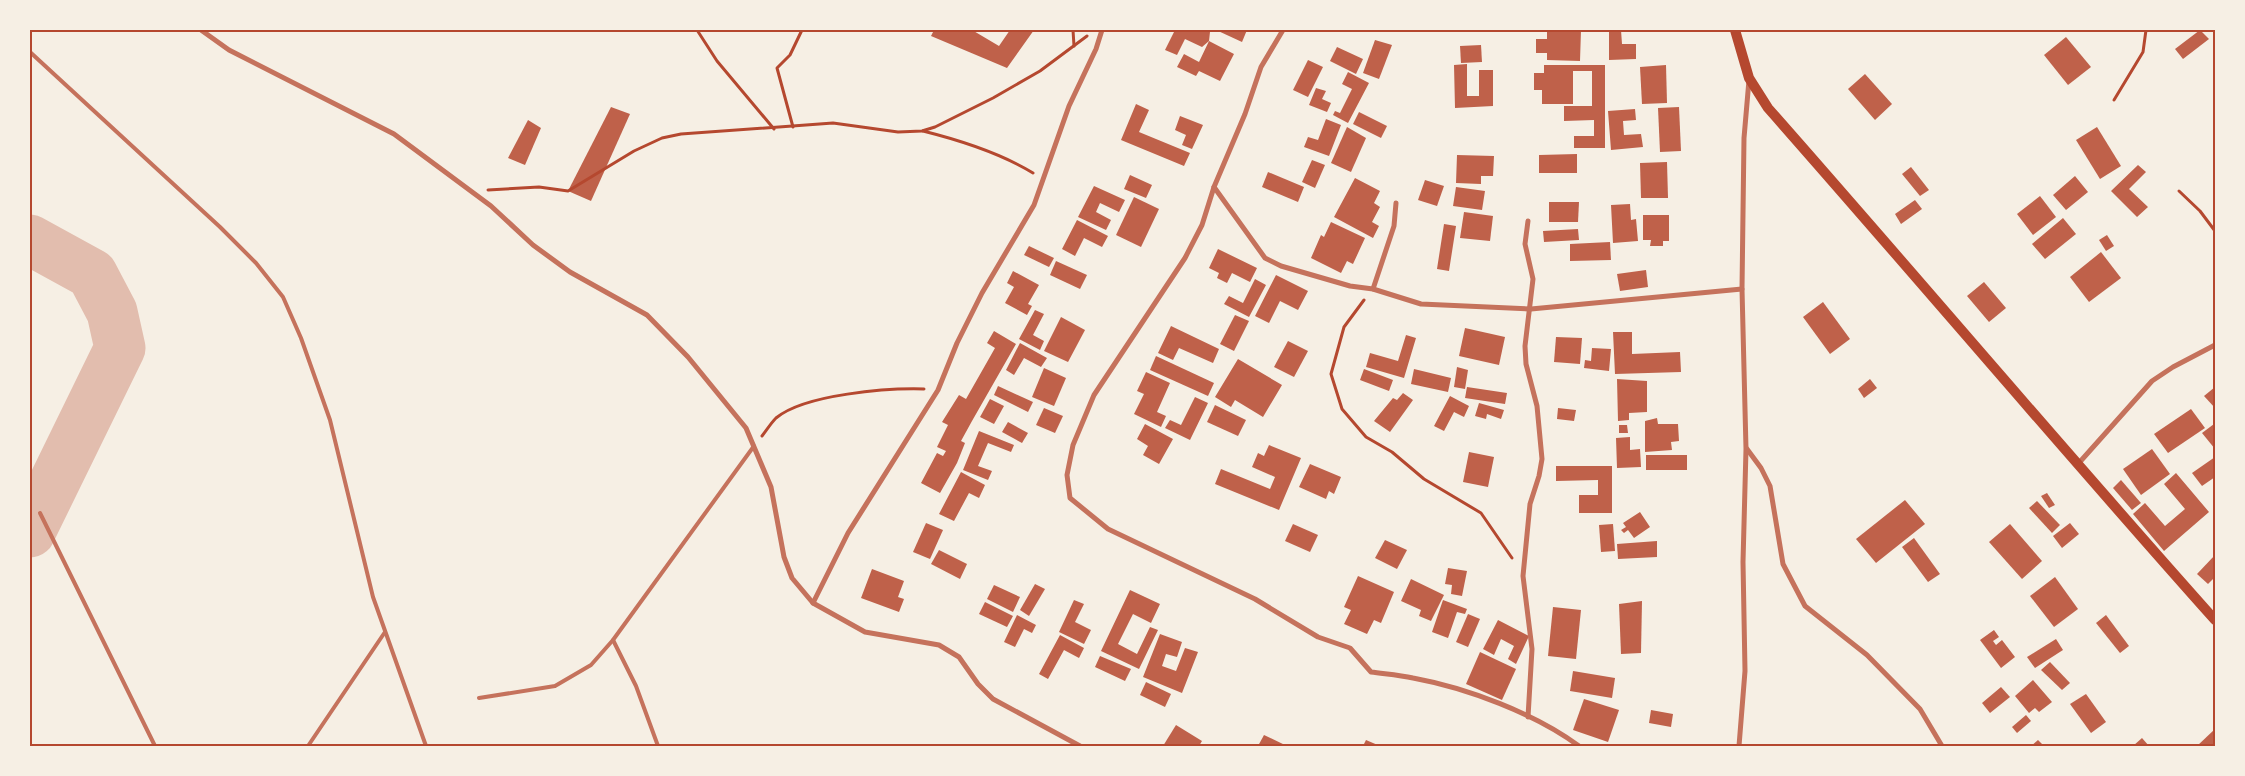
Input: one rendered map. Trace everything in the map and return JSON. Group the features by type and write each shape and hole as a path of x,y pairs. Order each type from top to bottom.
{"main road":[{"path":"1734,30 1749,78 1768,108 1938,300 2077,465 2215,620"}],"street":[{"path":"201,30 229,50 394,134 471,191 534,245 570,272 606,290 647,316 688,357 746,428 755,444 771,487 784,557 792,578 813,603 865,632 939,645 959,658 978,684 993,698 1080,746"},
{"path":"813,603 848,533 938,390 957,343 982,293 1034,205 1069,106 1096,49 1102,30"},
{"path":"1283,30 1261,67 1245,114 1214,187 1202,225 1185,258 1094,395 1074,445 1066,474 1070,498 1108,529 1255,599 1318,637 1350,648 1371,672 1413,678 1464,690 1528,717 1579,746"},
{"path":"1739,746 1745,671 1743,562 1746,449 1742,289 1744,138 1749,78"},
{"path":"1214,187 1265,258 1281,266 1350,286 1373,289 1421,304 1531,309 1742,289"},
{"path":"1373,289 1394,226 1396,203"},
{"path":"1528,221 1525,244 1533,279 1531,309 1524,346 1526,364 1537,406 1542,459 1540,476 1530,504 1522,576 1532,649 1528,717"},
{"path":"2077,465 2152,381 2215,344"},
{"path":"1746,449 1761,468 1770,486 1783,564 1805,606 1867,655 1920,709 1942,746"}],"lane":[{"path":"30,52 226,233 256,263 283,297 301,338 330,420 373,597 426,746"},
{"path":"479,698 555,686 580,674 591,665 612,640 755,444"},
{"path":"40,514 156,746"},
{"path":"308,746 385,632"},
{"path":"612,640 636,686 658,746"}],"path":[{"path":"696,30 717,60 774,129"},
{"path":"793,127 777,68 790,55 802,30"},
{"path":"1073,30 1074,46"},
{"path":"2114,100 2143,52 2146,30"},
{"path":"471,191 539,187 568,191 610,164 662,138 681,134 774,129 833,123 898,132 922,131 935,127 993,98 1040,71 1088,35"},
{"path":"922,131 971,144 1018,164 1044,180"},
{"path":"2179,192 2200,211 2215,231"},
{"path":"1373,289 1344,326 1331,374 1342,409 1366,437 1392,452 1424,479 1481,513 1494,529 1522,576"},
{"path":"755,444 777,418 825,398 880,390 938,390"}],"building":[{"path":"934,30 972,30 999,46 1010,30 1034,30 1007,68 931,36"},
{"path":"1175,30 1206,30 1210,32 1209,41 1202,47 1185,39 1177,55 1165,50"},
{"path":"1216,30 1247,30 1242,42"},
{"path":"1547,30 1581,30 1580,61 1547,60 1547,53 1536,53 1536,39 1547,39"},
{"path":"1609,30 1621,30 1622,44 1636,44 1636,59 1609,60"},
{"path":"2200,30 2209,39 2183,59 2175,49"},
{"path":"2066,37 2091,67 2068,85 2044,55"},
{"path":"1375,40 1392,45 1379,79 1363,73"},
{"path":"1209,41 1234,54 1220,81 1199,71 1196,76 1177,67 1184,54 1199,62"},
{"path":"1481,45 1482,62 1461,63 1460,46"},
{"path":"1337,47 1363,59 1356,74 1330,61"},
{"path":"1308,60 1323,67 1308,97 1293,90"},
{"path":"1467,64 1467,96 1479,96 1479,70 1493,70 1493,106 1455,108 1454,65"},
{"path":"1544,65 1605,65 1605,148 1574,148 1574,136 1594,136 1594,120 1564,121 1564,106 1592,106 1592,71 1573,71 1573,104 1542,104 1542,90 1534,90 1534,73 1544,73"},
{"path":"1666,65 1667,103 1642,104 1640,67"},
{"path":"1348,72 1369,83 1348,123 1333,115 1335,111 1340,113 1352,89 1342,84"},
{"path":"1865,74 1892,104 1875,120 1848,89"},
{"path":"1316,88 1326,91 1322,99 1331,103 1327,112 1309,105"},
{"path":"1136,104 1149,110 1139,132 1190,153 1184,166 1121,140"},
{"path":"611,107 630,114 591,201 568,191"},
{"path":"1679,107 1681,151 1660,152 1658,108"},
{"path":"1635,109 1636,120 1623,121 1624,135 1641,134 1643,147 1611,150 1608,111"},
{"path":"1359,112 1387,126 1381,138 1353,124"},
{"path":"1180,116 1203,125 1192,149 1182,145 1186,135 1175,130"},
{"path":"1326,119 1341,125 1329,156 1304,147 1308,137 1318,140"},
{"path":"528,120 541,128 525,165 508,158"},
{"path":"1347,127 1366,138 1351,172 1331,163"},
{"path":"2097,127 2121,166 2100,179 2076,140"},
{"path":"1577,154 1577,173 1539,173 1539,155"},
{"path":"1457,155 1494,156 1493,176 1481,176 1481,184 1456,183"},
{"path":"1312,160 1325,165 1315,188 1302,182"},
{"path":"1667,162 1668,198 1641,198 1640,163"},
{"path":"2138,165 2146,172 2129,189 2148,207 2137,217 2111,191"},
{"path":"1911,167 1929,190 1920,196 1902,174"},
{"path":"1268,172 1304,187 1298,202 1262,187"},
{"path":"1130,175 1152,185 1146,198 1124,189"},
{"path":"2075,176 2088,192 2066,210 2053,195"},
{"path":"1355,178 1380,191 1374,203 1380,207 1372,222 1379,226 1373,238 1334,217"},
{"path":"1425,180 1444,186 1437,206 1418,200"},
{"path":"1094,186 1125,200 1119,212 1100,203 1096,212 1111,220 1106,230 1078,217"},
{"path":"1456,187 1485,191 1482,210 1453,206"},
{"path":"2040,196 2056,217 2033,235 2017,214"},
{"path":"1134,197 1159,209 1141,247 1116,235"},
{"path":"1915,200 1922,209 1901,224 1895,214"},
{"path":"1549,202 1579,202 1578,222 1549,222"},
{"path":"1630,204 1631,220 1636,219 1638,241 1613,243 1611,205"},
{"path":"1464,212 1493,216 1490,241 1460,238"},
{"path":"1643,215 1669,215 1669,241 1663,241 1663,246 1650,246 1651,240 1643,240"},
{"path":"2063,218 2076,234 2045,259 2032,244"},
{"path":"1077,220 1108,236 1102,247 1084,238 1075,256 1062,249"},
{"path":"1331,222 1365,238 1353,264 1347,261 1341,273 1311,258 1321,235 1324,237"},
{"path":"1444,224 1456,226 1449,271 1437,269"},
{"path":"1578,229 1579,240 1544,242 1543,231"},
{"path":"2107,235 2114,246 2106,251 2099,240"},
{"path":"1610,242 1611,260 1570,261 1570,244"},
{"path":"1029,246 1054,258 1049,267 1024,255"},
{"path":"1218,249 1257,268 1250,282 1232,273 1227,283 1217,278 1219,273 1209,268"},
{"path":"2101,252 2121,278 2089,302 2070,277"},
{"path":"1056,261 1087,275 1080,289 1050,275"},
{"path":"1646,270 1648,287 1620,291 1617,274"},
{"path":"1013,271 1039,285 1028,304 1032,306 1027,315 1005,303 1014,287 1007,283"},
{"path":"1276,275 1308,291 1298,310 1280,301 1269,323 1255,316"},
{"path":"1255,279 1266,285 1249,317 1224,304 1229,296 1243,303"},
{"path":"1984,282 2006,308 1989,322 1967,296"},
{"path":"1823,302 1850,339 1830,354 1803,317"},
{"path":"1035,310 1044,314 1033,335 1044,341 1040,350 1019,339"},
{"path":"1235,315 1249,321 1234,351 1220,344"},
{"path":"1061,317 1085,330 1068,362 1044,351"},
{"path":"1171,326 1219,349 1213,363 1179,348 1173,360 1158,353"},
{"path":"1465,328 1505,337 1499,365 1459,356"},
{"path":"994,331 1016,344 961,441 965,443 957,463 940,493 921,483 937,453 943,456 946,451 937,447 948,425 942,422 959,395 966,399 995,348 987,343"},
{"path":"1613,332 1632,332 1632,354 1680,352 1681,372 1615,374"},
{"path":"1406,335 1416,338 1404,378 1366,367 1370,353 1398,361"},
{"path":"1556,337 1582,338 1580,364 1554,362"},
{"path":"1288,341 1308,351 1294,377 1274,367"},
{"path":"1020,343 1047,358 1041,367 1024,358 1014,375 1006,370"},
{"path":"1592,348 1611,349 1609,371 1584,368 1585,360 1591,361"},
{"path":"1156,356 1214,383 1208,396 1150,370"},
{"path":"1238,359 1282,385 1263,417 1235,400 1231,407 1215,397"},
{"path":"1457,367 1468,370 1465,389 1454,387"},
{"path":"1044,368 1066,378 1054,406 1032,397"},
{"path":"1364,369 1393,380 1389,391 1360,380"},
{"path":"1414,369 1451,378 1448,392 1411,384"},
{"path":"1146,372 1170,383 1157,412 1166,416 1161,427 1134,414 1144,394 1137,391"},
{"path":"1617,379 1647,381 1647,412 1629,413 1629,420 1618,421"},
{"path":"1870,379 1877,388 1864,398 1858,389"},
{"path":"998,386 1033,402 1028,412 994,395"},
{"path":"1467,387 1507,393 1505,404 1465,398"},
{"path":"2215,387 2215,408 2204,396"},
{"path":"1403,393 1413,400 1390,432 1374,421 1393,398 1397,400"},
{"path":"1450,396 1469,406 1464,417 1454,412 1444,431 1434,426"},
{"path":"1195,397 1208,403 1190,440 1165,428 1170,420 1181,425"},
{"path":"990,399 1004,406 994,424 980,417"},
{"path":"1479,403 1504,410 1501,419 1487,414 1486,419 1475,416"},
{"path":"1215,405 1246,420 1238,436 1207,422"},
{"path":"1044,408 1063,416 1055,433 1036,425"},
{"path":"1558,408 1576,410 1574,421 1557,419"},
{"path":"2191,409 2205,428 2168,453 2154,434"},
{"path":"1657,418 1658,424 1678,424 1679,441 1671,442 1672,450 1645,452 1645,421"},
{"path":"1008,422 1028,433 1022,443 1002,432"},
{"path":"1145,424 1173,439 1159,464 1143,455 1148,446 1137,439"},
{"path":"1619,425 1627,425 1628,433 1619,433"},
{"path":"2215,425 2215,449 2202,433"},
{"path":"979,431 1014,445 1011,452 988,443 978,466 992,471 988,480 963,470"},
{"path":"1630,437 1630,450 1640,449 1641,467 1617,468 1616,438"},
{"path":"1269,445 1301,458 1279,510 1215,484 1221,469 1270,489 1275,477 1252,467 1258,453 1264,456"},
{"path":"2152,449 2170,474 2141,495 2123,469"},
{"path":"1469,452 1494,457 1488,487 1463,482"},
{"path":"1646,455 1687,455 1687,470 1646,470"},
{"path":"2215,457 2215,477 2202,486 2192,473"},
{"path":"1310,464 1341,477 1334,494 1329,491 1326,499 1299,487"},
{"path":"1556,466 1612,466 1612,513 1579,513 1579,495 1598,495 1598,480 1556,481"},
{"path":"961,472 985,485 979,498 969,493 954,521 939,514"},
{"path":"2176,473 2209,512 2164,551 2133,514 2145,503 2165,526 2185,509 2164,484"},
{"path":"2121,480 2141,503 2132,510 2113,488"},
{"path":"2047,493 2055,505 2049,508 2041,496"},
{"path":"1905,500 1925,524 1876,563 1856,539"},
{"path":"2037,501 2060,525 2052,533 2029,508"},
{"path":"1640,512 1650,527 1634,538 1628,530 1624,533 1621,530 1626,527 1623,523"},
{"path":"926,523 943,530 930,559 913,552"},
{"path":"2070,523 2079,534 2062,548 2053,536"},
{"path":"1293,524 1318,535 1310,552 1285,541"},
{"path":"1613,524 1615,551 1601,552 1599,525"},
{"path":"2010,524 2042,561 2022,579 1989,542"},
{"path":"1914,538 1940,574 1928,582 1902,547"},
{"path":"1385,540 1407,550 1397,569 1375,558"},
{"path":"1657,541 1657,557 1618,559 1617,544"},
{"path":"939,550 967,564 960,579 931,564"},
{"path":"2215,555 2215,577 2208,584 2197,574"},
{"path":"1448,568 1467,571 1462,596 1451,594 1452,585 1445,584"},
{"path":"872,569 904,581 898,597 904,599 899,612 861,598"},
{"path":"1358,576 1394,592 1381,623 1374,620 1367,634 1344,624 1351,610 1344,607"},
{"path":"2055,577 2078,609 2054,627 2030,596"},
{"path":"1411,579 1444,595 1431,621 1419,616 1421,610 1401,601"},
{"path":"1035,584 1045,589 1029,616 1020,610"},
{"path":"994,585 1020,597 1013,612 987,599"},
{"path":"1130,590 1160,604 1151,623 1133,614 1118,644 1137,654 1150,627 1158,630 1139,669 1101,651"},
{"path":"1074,600 1084,604 1075,622 1091,630 1084,644 1059,632"},
{"path":"1443,600 1467,609 1465,614 1457,612 1448,638 1432,632"},
{"path":"1642,601 1641,653 1621,654 1619,604"},
{"path":"985,602 1013,616 1007,627 979,614"},
{"path":"1553,607 1581,610 1576,659 1548,656"},
{"path":"1468,614 1480,619 1468,647 1456,642"},
{"path":"1017,615 1036,625 1032,633 1024,629 1015,647 1004,642"},
{"path":"2106,615 2129,646 2120,653 2096,623"},
{"path":"1498,620 1529,636 1516,664 1508,659 1514,646 1501,639 1494,655 1483,649"},
{"path":"1994,630 1999,637 1993,641 1996,645 2002,640 2015,657 2001,668 1980,640"},
{"path":"1160,634 1182,642 1177,657 1166,654 1162,666 1176,671 1185,648 1198,652 1182,693 1143,677"},
{"path":"1060,635 1084,648 1079,658 1064,650 1048,679 1039,674"},
{"path":"2056,639 2063,650 2035,668 2027,657"},
{"path":"1480,652 1516,669 1502,700 1466,684"},
{"path":"1100,656 1131,669 1125,681 1095,667"},
{"path":"2050,662 2070,683 2062,690 2041,670"},
{"path":"1573,671 1615,678 1612,698 1570,691"},
{"path":"2033,680 2052,702 2039,712 2035,708 2029,713 2015,696"},
{"path":"1146,682 1171,694 1165,707 1140,695"},
{"path":"2001,687 2010,697 1990,713 1982,703"},
{"path":"2086,694 2106,722 2091,733 2070,704"},
{"path":"1584,699 1619,710 1608,742 1573,730"},
{"path":"1651,710 1673,714 1671,727 1649,723"},
{"path":"2026,715 2031,721 2017,733 2012,727"},
{"path":"1176,725 1202,741 1199,746 1163,746"},
{"path":"2215,729 2215,746 2197,746"},
{"path":"1264,735 1287,746 1258,746"},
{"path":"2142,738 2149,746 2133,746"},
{"path":"1366,740 1380,746 1363,746"},
{"path":"2038,740 2044,746 2031,746"}],"taxiway":[{"path":"30,240 92,274 112,312 120,348 30,532"}]}
